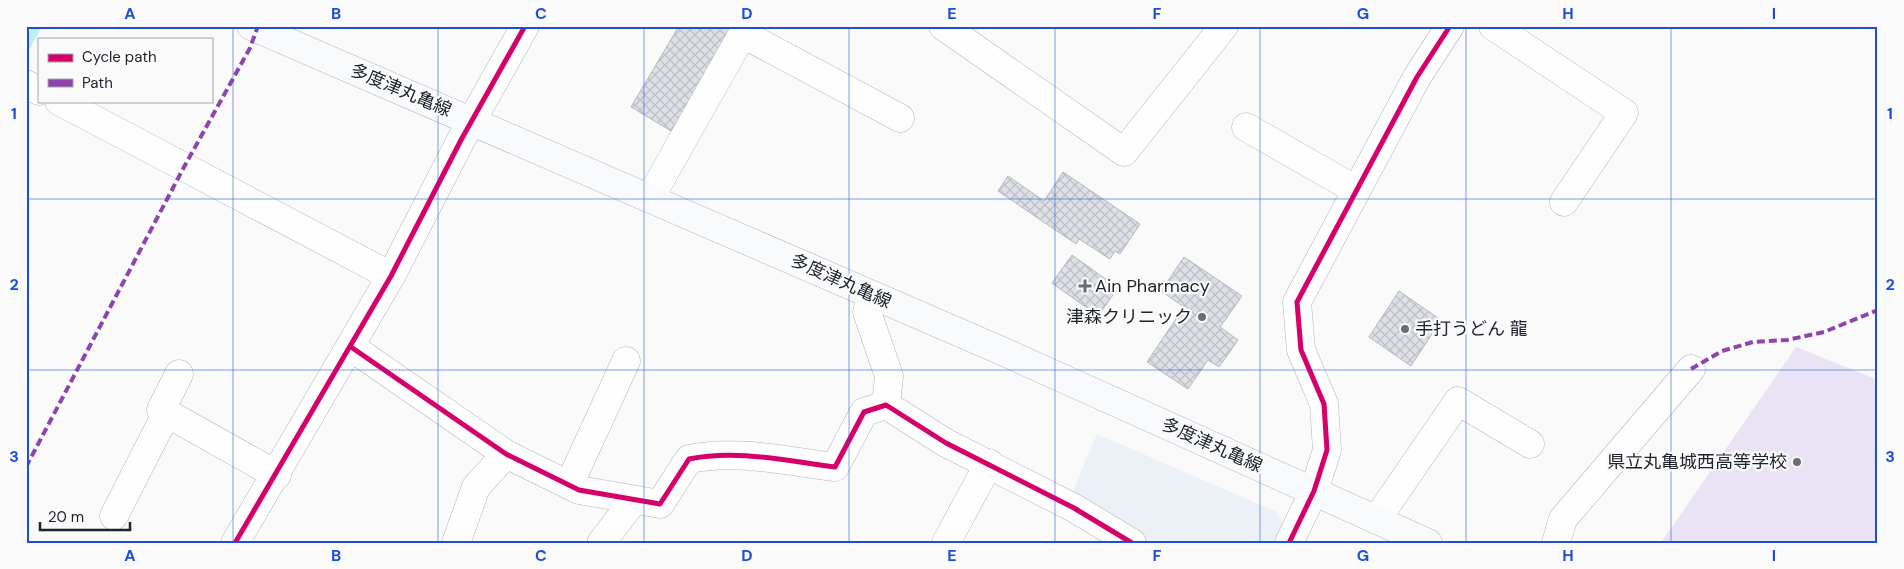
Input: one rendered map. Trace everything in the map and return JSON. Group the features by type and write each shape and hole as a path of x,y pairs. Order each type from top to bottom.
{"main road":[{"name":"多度津丸亀線","path":"251,26 872,294 1428,543"}],"street":[{"path":"235,543 391,276 472,120 525,26"},
{"path":"943,26 1124,152 1224,26"},
{"path":"1289,543 1314,491 1327,450 1324,404 1301,350 1297,302 1416,76 1450,26"},
{"path":"1493,26 1624,113 1564,202"},
{"path":"650,198 745,30 900,118"},
{"path":"26,84 38,90"},
{"path":"61,102 391,276"},
{"path":"1246,127 1356,190"},
{"path":"872,294 867,312 889,376 886,405"},
{"path":"351,347 506,454 579,490 660,504 689,460 707,456 733,454 835,467 864,412 886,405 946,443 989,463 1074,508 1132,543"},
{"path":"569,485 626,361"},
{"path":"1556,543 1563,519 1691,369"},
{"path":"179,374 162,410 276,475"},
{"path":"1377,519 1458,401 1530,444"},
{"path":"114,516 167,412"},
{"path":"456,543 476,487 506,454"},
{"path":"946,543 989,463"},
{"path":"601,543 634,500"}],"shaded area":[{"name":"県立丸亀城西高等学校","path":"1796,347 1878,380 1878,543 1661,543"},
{"path":"1097,434 1275,511 1283,524 1273,543 1144,543 1069,500"}],"building":[{"path":"679,26 734,26 671,131 631,107"},
{"path":"1063,172 1140,224 1120,254 1115,251 1110,259 1079,239 1076,244 998,191 1008,176 1044,201"},
{"name":"Ain Pharmacy","path":"1072,255 1118,288 1098,316 1052,283"},
{"name":"津森クリニック","path":"1184,257 1242,296 1220,327 1238,340 1219,367 1208,360 1188,389 1147,362 1184,307 1161,291"},
{"path":"1399,291 1441,320 1411,366 1369,337"}],"waterway":[{"path":"26,46 37,26"}],"marked path":[{"path":"26,467 184,167 250,48 258,26"},
{"path":"1691,369 1722,351 1753,342 1787,340 1824,332 1878,310"}],"cycle path":[{"path":"235,543 391,276 461,140 525,26"},
{"path":"1289,543 1314,491 1327,450 1324,404 1301,350 1297,302 1417,77 1450,26"},
{"path":"351,347 506,454 579,490 660,504 689,459 707,456 762,457 835,467 864,412 886,405 946,443 1074,508 1132,543"}],"place":[{"name":"Ain Pharmacy","path":"1085,286"},
{"name":"津森クリニック","path":"1202,317"},
{"name":"手打うどん 龍","path":"1405,329"},
{"name":"県立丸亀城西高等学校","path":"1797,462"}]}
